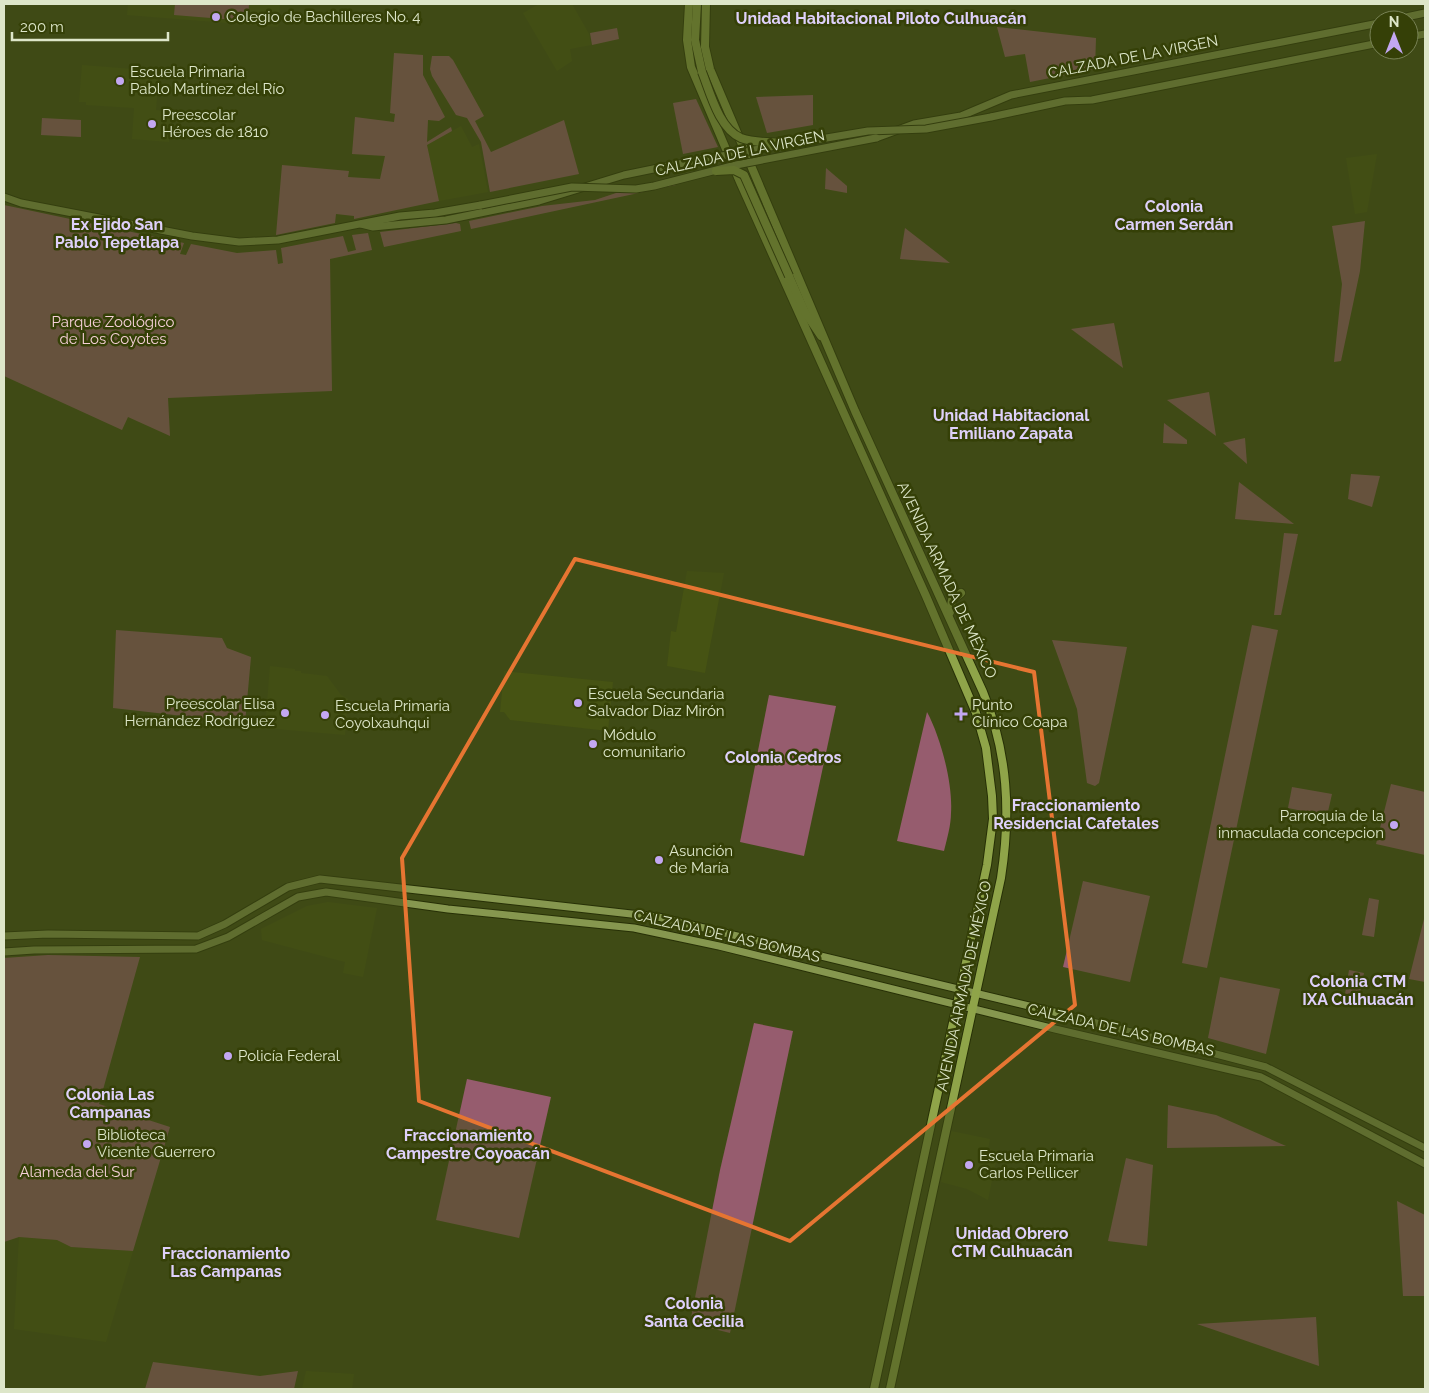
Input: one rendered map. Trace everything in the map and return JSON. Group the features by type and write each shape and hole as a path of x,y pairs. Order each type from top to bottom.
{"main road":[{"name":"AVENIDA ARMADA DE MÉXICO","path":"690,4 687,40 691,67 730,160 942,632 976,713 982,732 991,777 993,819 987,865 874,1389"},
{"path":"697,4 695,40 702,72 723,121 732,132 746,139 796,143"},
{"name":"AVENIDA ARMADA DE MÉXICO","path":"706,4 704,34 707,58 746,156 824,340 992,712 1006,774 1006,845 973,1009 890,1389"},
{"name":"CALZADA DE LA VIRGEN","path":"4,198 56,210 233,242 268,241 400,216 441,212 481,205 572,187 636,189 764,159 876,138 914,124 961,116 1011,95 1369,25"},
{"name":"CALZADA DE LA VIRGEN","path":"360,224 374,227 446,220 539,201 624,175 748,150 868,131 926,130 1065,101 1092,100 1369,45"},
{"path":"716,171 740,172 749,182 805,312 824,340"},
{"path":"950,617 952,600 961,593"},
{"name":"CALZADA DE LAS BOMBAS","path":"4,936 48,934 198,936 219,927 288,887 320,879 658,917 976,993 1240,1059 1278,1072 1425,1148"},
{"name":"CALZADA DE LAS BOMBAS","path":"4,952 196,949 228,937 298,897 326,892 448,909 650,931 1261,1077 1425,1164"},
{"path":"1238,1071 1240,1059"}],"highlighted area":[{"path":"575,559 1034,672 1075,1005 790,1241 419,1101 402,858"}],"shaded area":[{"name":"Colegio de Bachilleres No. 4","path":"128,4 280,4 278,27 127,15"},
{"path":"539,4 572,4 589,34 591,45 570,49 572,61 557,71 523,13"},
{"name":"Escuela Primaria Pablo Martínez del Río","path":"82,65 159,71 156,110 172,112 169,142 132,139 134,108 86,105 86,102 79,102"},
{"path":"461,126 472,147 479,144 488,192 439,201 427,145"},
{"path":"1377,154 1367,212 1355,214 1346,158"},
{"path":"687,571 724,573 705,673 667,666 671,631 676,632"},
{"path":"270,666 295,669 295,671 301,671 301,673 327,676 341,695 348,699 345,735 265,728"},
{"name":"Escuela Secundaria Salvador Díaz Mirón","path":"504,671 613,682 608,731 510,720 504,712 500,712"},
{"path":"328,902 377,908 363,977 343,973 345,962 262,940 261,929 307,906"},
{"name":"Escuela Primaria Carlos Pellicer","path":"951,1131 990,1139 988,1149 998,1151 988,1200 967,1189 941,1182"},
{"path":"19,1237 57,1240 71,1247 133,1251 106,1342 14,1329"},
{"path":"306,1371 354,1374 352,1389 302,1389"}],"green space":[{"path":"175,4 249,4 248,21 174,15"},
{"path":"997,27 1096,38 1095,69 1030,82 1025,54 1005,57"},
{"path":"617,28 619,39 592,45 590,33"},
{"path":"394,53 423,55 423,75 445,117 439,121 428,120 427,142 451,127 452,131 427,145 439,201 354,219 354,216 336,214 335,223 276,235 282,165 349,171 348,177 380,179 385,156 352,154 355,117 394,122 395,114 390,113"},
{"path":"432,56 449,56 453,60 484,116 475,121 491,152 564,120 579,174 490,192 481,142 467,118 456,115 432,76 430,69"},
{"path":"813,95 813,125 767,133 756,97"},
{"path":"696,99 718,147 683,154 673,103"},
{"path":"42,118 81,120 81,137 41,135"},
{"path":"826,168 847,186 847,193 825,189"},
{"path":"674,178 676,185 471,229 469,221 542,206 595,200 640,185"},
{"name":"Parque Zoológico de Los Coyotes","path":"4,205 184,243 180,254 186,255 191,244 237,253 276,250 278,264 283,263 281,248 343,236 348,252 356,250 352,235 368,233 372,250 330,259 332,391 168,398 170,436 128,417 122,430 4,376"},
{"path":"1365,221 1360,271 1341,361 1334,362 1342,284 1332,226"},
{"path":"460,224 461,231 384,247 380,232"},
{"path":"905,228 950,263 900,259"},
{"path":"1114,323 1123,368 1071,329"},
{"path":"1209,392 1216,436 1167,400"},
{"path":"1164,423 1187,440 1187,444 1163,443"},
{"path":"1245,438 1247,464 1223,443"},
{"path":"1351,474 1380,476 1372,507 1348,499"},
{"path":"1239,482 1294,524 1235,519"},
{"path":"1284,533 1298,534 1281,615 1274,615"},
{"path":"1252,625 1278,630 1207,968 1182,963"},
{"path":"116,630 222,638 227,648 251,657 245,723 113,708"},
{"path":"1052,640 1127,647 1099,783 1095,786 1087,783 1077,709"},
{"path":"769,695 836,706 804,856 740,842"},
{"path":"927,712 945,761 950,789 951,818 944,851 897,841"},
{"path":"1391,784 1425,792 1425,855 1376,844"},
{"path":"1292,787 1332,794 1327,816 1288,808"},
{"path":"1083,881 1150,896 1130,982 1063,967"},
{"path":"1369,898 1379,900 1374,937 1362,935"},
{"path":"1425,915 1425,982 1409,979"},
{"name":"Alameda del Sur","path":"48,955 140,957 99,1104 170,1127 133,1251 71,1247 57,1240 19,1237 4,1242 4,958"},
{"path":"1349,970 1364,973 1358,1003 1344,1000"},
{"path":"1220,977 1280,989 1266,1054 1208,1038"},
{"path":"754,1023 793,1031 730,1333 690,1323 720,1170"},
{"path":"467,1079 551,1097 519,1238 436,1220"},
{"path":"1168,1105 1216,1115 1286,1146 1167,1148"},
{"path":"1126,1158 1153,1165 1147,1246 1108,1241"},
{"path":"1397,1201 1425,1215 1425,1296 1403,1296"},
{"path":"1316,1317 1319,1366 1197,1324"},
{"path":"153,1362 260,1376 298,1371 294,1389 145,1389"}],"place":[{"name":"Colegio de Bachilleres No. 4","path":"216,17"},
{"name":"Escuela Primaria Pablo Martínez del Río","path":"120,81"},
{"name":"Preescolar Héroes de 1810","path":"152,124"},
{"name":"Escuela Secundaria Salvador Díaz Mirón","path":"578,703"},
{"name":"Preescolar Elisa Hernández Rodríguez","path":"285,713"},
{"name":"Punto Clínico Coapa","path":"961,714"},
{"name":"Escuela Primaria Coyolxauhqui","path":"325,715"},
{"name":"Módulo comunitario","path":"593,744"},
{"name":"Parroquia de la inmaculada concepcion","path":"1394,825"},
{"name":"Asunción de María","path":"659,860"},
{"name":"Policía Federal","path":"228,1056"},
{"name":"Biblioteca Vicente Guerrero","path":"87,1144"},
{"name":"Escuela Primaria Carlos Pellicer","path":"969,1165"}],"district":[{"name":"Unidad Habitacional Piloto Culhuacán","path":"881,18"},
{"name":"Colonia Carmen Serdán","path":"1174,215"},
{"name":"Ex Ejido San Pablo Tepetlapa","path":"117,233"},
{"name":"Unidad Habitacional Emiliano Zapata","path":"1011,424"},
{"name":"Colonia Cedros","path":"783,757"},
{"name":"Fraccionamiento Residencial Cafetales","path":"1076,814"},
{"name":"Colonia CTM IXA Culhuacán","path":"1358,990"},
{"name":"Colonia Las Campanas","path":"110,1103"},
{"name":"Fraccionamiento Campestre Coyoacán","path":"468,1144"},
{"name":"Unidad Obrero CTM Culhuacán","path":"1012,1242"},
{"name":"Fraccionamiento Las Campanas","path":"226,1262"},
{"name":"Colonia Santa Cecilia","path":"694,1312"}]}
